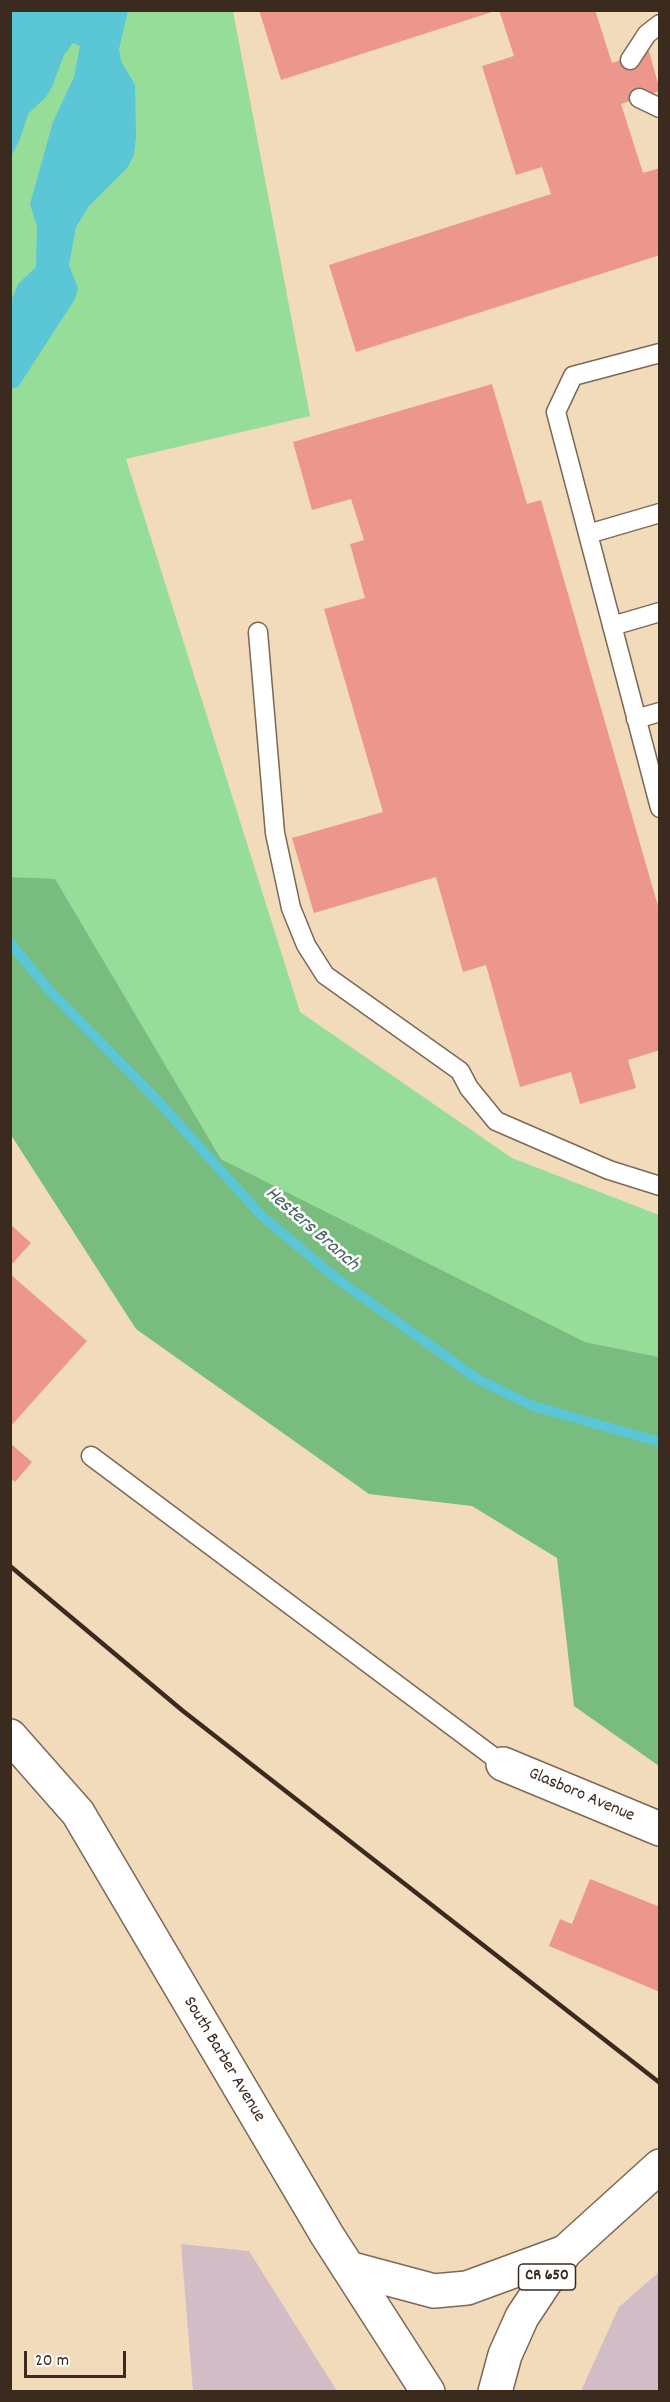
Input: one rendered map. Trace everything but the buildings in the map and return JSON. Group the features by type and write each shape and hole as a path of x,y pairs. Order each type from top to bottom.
{"street":[{"name":"South Barber Avenue","path":"10,1736 78,1813 348,2268 428,2391"},
{"name":"Glasboro Avenue","path":"503,1764 660,1829"},
{"name":"CR 650","path":"495,2391 505,2355 522,2317 565,2252 660,2166"},
{"path":"348,2268 434,2291 467,2288 565,2252"}],"lane":[{"path":"630,60 647,34 660,24"},
{"path":"639,98 660,108"},
{"path":"659,804 556,412 573,376 660,352"},
{"path":"588,534 660,513"},
{"path":"612,626 660,612"},
{"path":"258,632 275,833 291,908 306,945 325,975 460,1071 469,1088 496,1121 568,1153 660,1186"},
{"path":"636,719 660,712"},
{"path":"91,1456 503,1764"}],"shaded area":[{"path":"181,2244 249,2251 337,2391 193,2391"},
{"path":"659,2272 659,2391 581,2391 619,2307"}],"green space":[{"path":"10,11 233,11 310,416 126,459 300,1012 512,1158 659,1215 659,1357 585,1342 221,1159 55,880 11,877"},
{"path":"11,877 55,879 221,1159 585,1342 659,1357 659,1766 574,1706 557,1558 472,1506 369,1494 136,1329 11,1135"}],"water":[{"path":"11,10 128,11 119,49 121,61 135,85 136,137 134,155 127,168 89,206 76,227 69,265 78,288 75,299 18,387 12,389 11,301 18,284 36,267 37,227 30,204 53,122 74,77 80,46 73,43 64,55 46,97 28,114 11,157"}],"waterway":[{"name":"Hesters Branch","path":"10,943 49,990 157,1100 262,1216 336,1278 479,1380 533,1406 660,1442"}],"railway":[{"path":"10,1566 183,1711 660,2083"}]}
